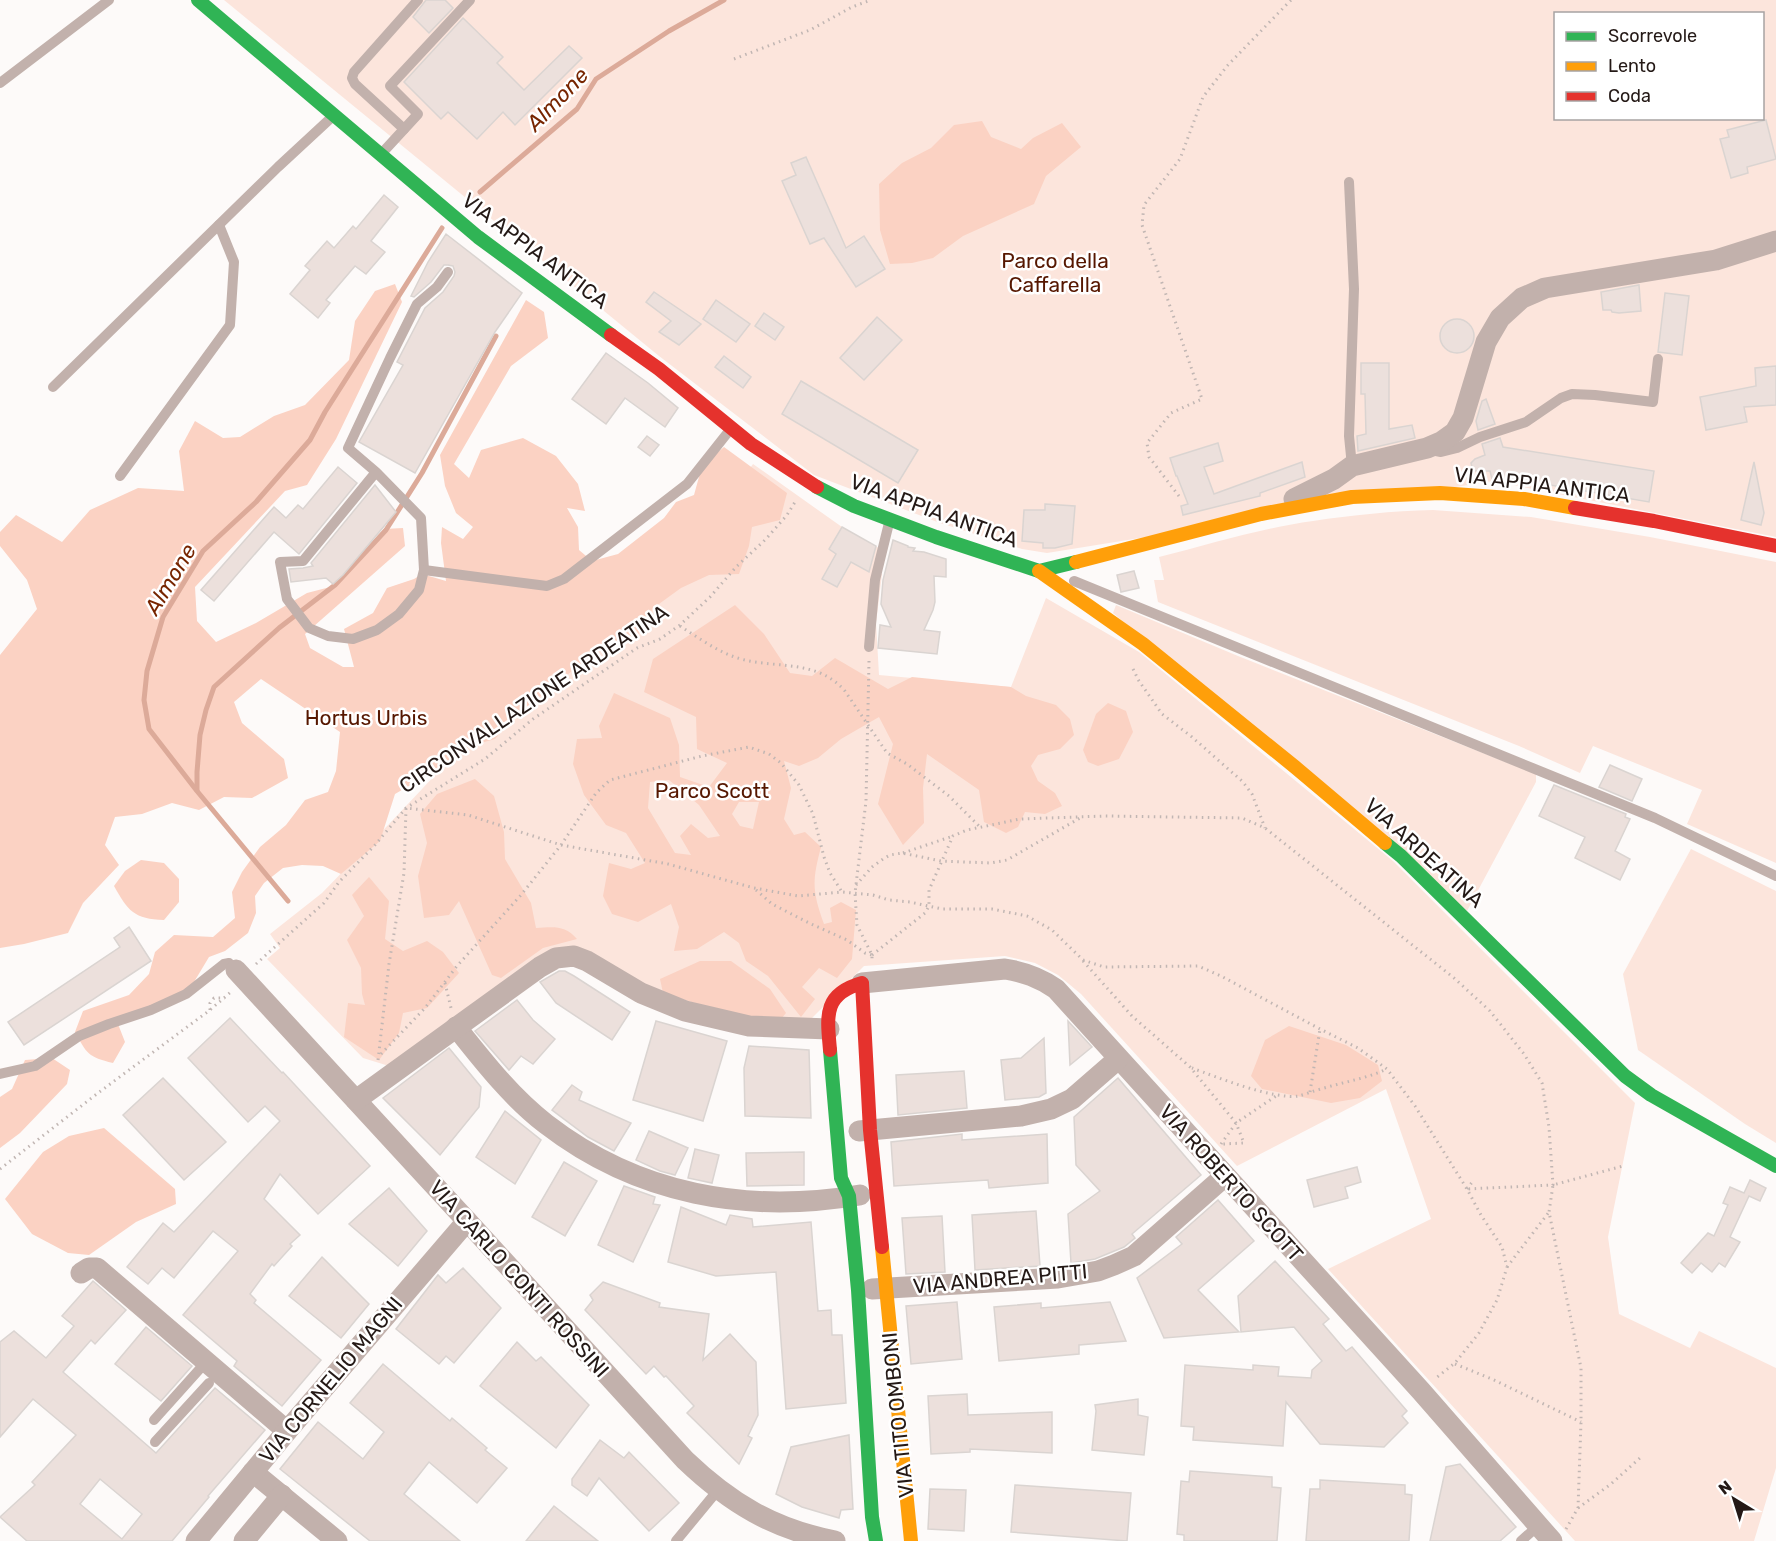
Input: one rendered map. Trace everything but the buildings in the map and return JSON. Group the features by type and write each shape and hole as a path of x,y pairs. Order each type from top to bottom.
{"street":[{"name":"VIA APPIA ANTICA","path":"198,0 381,154 475,239 659,369 732,429 808,482 854,506 936,537 1039,571 1261,514 1352,498 1440,493 1524,499 1654,521 1776,546"},
{"path":"1261,514 1312,491 1352,466 1427,448 1455,432 1463,418 1486,342 1500,318 1522,298 1545,288 1716,260 1776,241"},
{"name":"VIA ARDEATINA","path":"1039,571 1143,644 1401,856 1625,1076 1651,1095 1776,1166"},
{"path":"356,1100 540,967 564,956 574,956 587,961 641,993 685,1011 749,1026 829,1029"},
{"name":"VIA ROBERTO SCOTT","path":"862,983 1005,969 1022,971 1035,976 1056,989 1550,1533"},
{"name":"VIA CARLO CONTI ROSSINI","path":"236,970 690,1465 718,1490 777,1525 835,1541"},
{"name":"VIA TITO OMBONI","path":"876,1541 872,1517 858,1290 849,1197 841,1178 829,1029 830,1007 835,997 843,989 862,983 870,1130 911,1541"},
{"path":"456,1027 496,1076 545,1123 567,1138 624,1169 675,1188 742,1201 785,1203 831,1200 876,1192"},
{"path":"838,1133 1021,1116 1052,1109 1072,1099 1118,1059"},
{"name":"VIA ANDREA PITTI","path":"886,1288 1058,1278 1107,1268 1125,1261 1142,1250 1225,1176"},
{"name":"VIA CORNELIO MAGNI","path":"196,1541 467,1221"},
{"path":"81,1273 89,1268 97,1268 208,1372 287,1431"},
{"path":"858,1290 886,1288"},
{"path":"253,1472 337,1541"},
{"name":"VIA CORNELIO MAGNI","path":"244,1541 282,1495"}],"lane":[{"path":"0,83 109,0"},
{"path":"404,129 355,84 352,78 354,72 418,0"},
{"path":"381,154 418,114 390,86 470,0"},
{"path":"53,387 278,167 335,115"},
{"path":"1349,182 1354,289 1348,436 1352,466"},
{"path":"120,476 230,325 234,262 219,225"},
{"path":"376,472 303,561 280,562 287,599 309,628 328,636 353,639 377,630 399,614 420,590 424,570 421,518 376,472 348,448 417,304 437,287 448,272"},
{"path":"1427,448 1441,452 1457,448 1480,436 1526,423 1561,398 1572,394 1653,402 1658,359"},
{"path":"424,570 547,586 564,579 687,484 732,429"},
{"path":"869,647 875,580 890,519"},
{"path":"1039,571 1086,585 1655,818 1776,876"},
{"path":"0,1074 35,1066 80,1036 152,1010 186,993 224,964 229,963 236,970"},
{"path":"154,1420 208,1372"},
{"path":"155,1442 208,1372"},
{"path":"676,1541 718,1490"},
{"path":"1521,1541 1550,1533"}],"path":[{"path":"734,59 810,30 870,0"},
{"path":"1179,496 1149,457 1147,442 1171,413 1202,399 1142,225 1144,205 1180,159 1203,97 1227,66 1291,0"},
{"name":"CIRCONVALLAZIONE ARDEATINA","path":"278,944 324,903 339,882 375,845 406,808 485,759 533,719 637,648 660,639 680,625 766,539 787,515 808,482"},
{"path":"680,625 710,645 740,658 810,669 837,682 887,753 907,764 949,796 980,827"},
{"path":"869,647 866,801 855,893 857,925 872,955"},
{"path":"1132,666 1139,681 1162,714 1192,737 1242,782 1252,794 1265,828"},
{"path":"379,1055 425,1008 457,966 521,895 561,845 596,793 610,780 702,756 749,747 769,754 799,785 813,814 830,873 842,892"},
{"path":"378,1063 389,964 404,873 406,808 468,815 561,845 668,864 754,888 798,896 855,893 942,909 992,909 1027,916 1052,930 1083,960 1132,1016 1190,1067 1236,1123 1244,1143 1221,1144 1236,1123 1279,1094"},
{"path":"903,853 941,861 991,863 1007,860 1083,817"},
{"path":"855,886 872,867 890,855 903,853 967,830 1020,819 1242,818 1265,828 1454,978 1490,1011 1524,1054 1542,1083 1549,1127 1553,1185 1549,1212 1581,1368 1578,1508 1568,1527 1550,1533"},
{"path":"872,955 925,913 929,906 929,890 953,836"},
{"path":"754,888 772,904 847,940 864,953 872,955"},
{"path":"1083,960 1104,967 1198,966 1358,1048 1387,1070 1415,1106 1502,1247 1507,1267"},
{"path":"445,983 456,1027"},
{"path":"210,1010 210,1003 214,998 225,998"},
{"path":"0,1169 218,1004"},
{"path":"1310,1092 1320,1029"},
{"path":"1190,1067 1243,1086 1298,1096 1367,1078 1387,1070"},
{"path":"1467,1189 1553,1185 1623,1166"},
{"path":"1467,1189 1473,1181"},
{"path":"1421,1391 1455,1363 1479,1333 1497,1300 1507,1267 1549,1212"},
{"path":"1455,1363 1581,1422"},
{"path":"1578,1508 1611,1484 1640,1458"}],"green space":[{"name":"Parco della Caffarella","path":"224,0 1776,0 1776,537 1493,481 1047,553 1022,549 940,523 814,475 659,356"},
{"path":"982,121 991,137 1021,149 1033,138 1062,123 1081,147 1046,176 1034,204 963,236 933,258 912,263 890,264 880,230 879,184 902,163 931,148 954,125"},
{"name":"Hortus Urbis","path":"395,284 402,302 336,439 307,485 285,491 195,587 197,621 216,642 256,623 307,593 334,586 384,529 403,528 405,546 305,634 310,648 343,667 354,667 344,629 373,613 387,588 422,574 446,581 441,543 442,527 463,539 473,527 456,513 445,486 440,455 526,300 544,312 548,338 511,366 454,464 469,478 481,450 523,438 556,456 578,484 585,511 567,508 578,527 579,550 592,561 618,554 664,518 676,502 694,495 702,466 724,447 787,493 780,520 752,527 749,546 739,574 709,575 681,588 652,609 648,628 631,638 603,647 517,714 495,739 470,746 443,766 395,794 380,841 341,874 323,866 302,865 283,868 264,883 255,896 256,913 248,933 225,951 209,957 188,992 118,1024 125,1042 113,1063 98,1059 89,1054 75,1032 83,1011 129,995 149,974 155,952 174,935 213,937 235,918 232,892 242,872 260,847 286,825 305,800 328,792 336,771 340,732 261,679 234,702 242,723 284,759 288,778 252,798 224,797 199,810 172,803 142,814 115,817 105,845 119,865 83,903 68,933 0,948 0,655 37,609 27,580 0,546 0,532 16,515 62,542 90,510 138,488 184,491 179,451 195,421 223,438 240,437 274,416 305,405 349,360 355,321 375,291"},
{"name":"Parco Scott","path":"753,464 842,527 884,551 876,623 879,675 1011,687 1046,598 1139,652 1393,861 1635,1103 1608,1237 1619,1314 1690,1348 1699,1331 1776,1368 1776,1468 1754,1541 1575,1541 1328,1269 1431,1219 1386,1089 1237,1166 1081,994 1058,975 1035,963 1005,956 864,966 807,1023 688,1006 572,949 389,1066 363,1058 267,959 280,948 270,934 322,893 519,686 693,549"},
{"path":"1433,510 1531,517 1650,537 1776,562 1776,863 1687,824 1702,790 1593,746 1580,773 1519,746 1158,602 1154,580 1164,580 1159,557 1294,524 1342,517"},
{"path":"735,605 764,634 790,673 812,676 835,658 888,689 912,677 1011,687 1026,696 1056,705 1070,719 1074,735 1060,749 1038,755 1031,766 1038,781 1055,793 1062,806 1045,814 1025,812 1018,827 1006,833 984,822 979,790 927,754 923,788 924,823 903,845 878,804 893,744 879,717 841,739 818,758 799,766 784,761 791,788 784,819 794,835 805,832 821,847 816,869 815,894 824,924 832,922 830,908 841,902 856,910 852,959 837,978 819,968 802,987 815,999 801,1017 768,976 746,961 739,943 724,932 697,949 674,951 679,927 671,904 638,922 612,914 603,896 609,863 631,869 645,863 626,833 606,825 584,795 573,764 577,739 602,738 599,726 614,693 670,718 679,745 680,777 709,787 727,763 697,749 696,717 644,692 653,659","holes":["669,780 699,805 720,836 708,838 691,824 680,836 691,855 675,853 648,808 650,782","739,802 759,802 753,829 740,826 732,814"]},
{"path":"1116,605 1536,774 1536,782 1467,911 1113,613"},
{"path":"1108,703 1126,711 1133,732 1119,759 1098,766 1088,762 1083,750 1096,714"},
{"path":"475,779 494,796 504,832 505,859 531,903 536,928 564,929 577,939 543,948 501,978 492,975 459,901 449,915 424,918 418,876 427,843 420,814 437,794"},
{"path":"1691,849 1776,891 1776,1143 1638,1050 1623,974"},
{"path":"141,860 164,863 179,879 179,902 164,920 146,918 133,912 114,886 125,871"},
{"path":"369,877 389,901 385,939 403,951 427,941 443,952 459,973 427,1008 403,1013 399,1033 379,1060 344,1037 348,1003 365,1005 362,994 361,968 347,940 364,916 352,895"},
{"path":"700,961 731,961 770,989 786,1013 781,1019 733,1015 663,993 660,979"},
{"path":"1289,1026 1346,1045 1378,1065 1382,1081 1360,1098 1331,1103 1262,1089 1251,1076 1265,1040"},
{"path":"52,1058 70,1070 67,1084 20,1133 0,1148 0,1097 12,1089 25,1060"},
{"path":"104,1128 175,1189 176,1204 136,1222 89,1255 68,1253 32,1234 5,1199 43,1152 69,1136"}],"waterway":[{"name":"Almone","path":"480,192 577,109 596,79 669,31 724,0"},
{"name":"Almone","path":"288,901 149,729 144,700 147,671 163,617 203,551 256,502 310,440 325,412 442,228"},
{"path":"197,790 200,735 214,687 279,628 335,585 386,530 422,473 496,336"}],"traffic: fast":[{"path":"198,0 478,237 611,335"},
{"path":"817,487 854,506 936,537 1039,571 1076,562"},
{"path":"1385,843 1401,856 1625,1076 1651,1095 1776,1166"},
{"path":"830,1050 841,1178 849,1196 858,1290 872,1517 876,1541"}],"traffic: slow":[{"path":"1076,562 1261,514 1352,497 1440,493 1524,499 1575,508"},
{"path":"1039,571 1143,644 1385,843"},
{"path":"882,1247 911,1541"}],"traffic: jam":[{"path":"611,335 659,369 751,444 817,487"},
{"path":"1575,508 1654,521 1776,546"},
{"path":"830,1050 828,1027 830,1008 840,993 862,983 870,1130 882,1247"}]}
